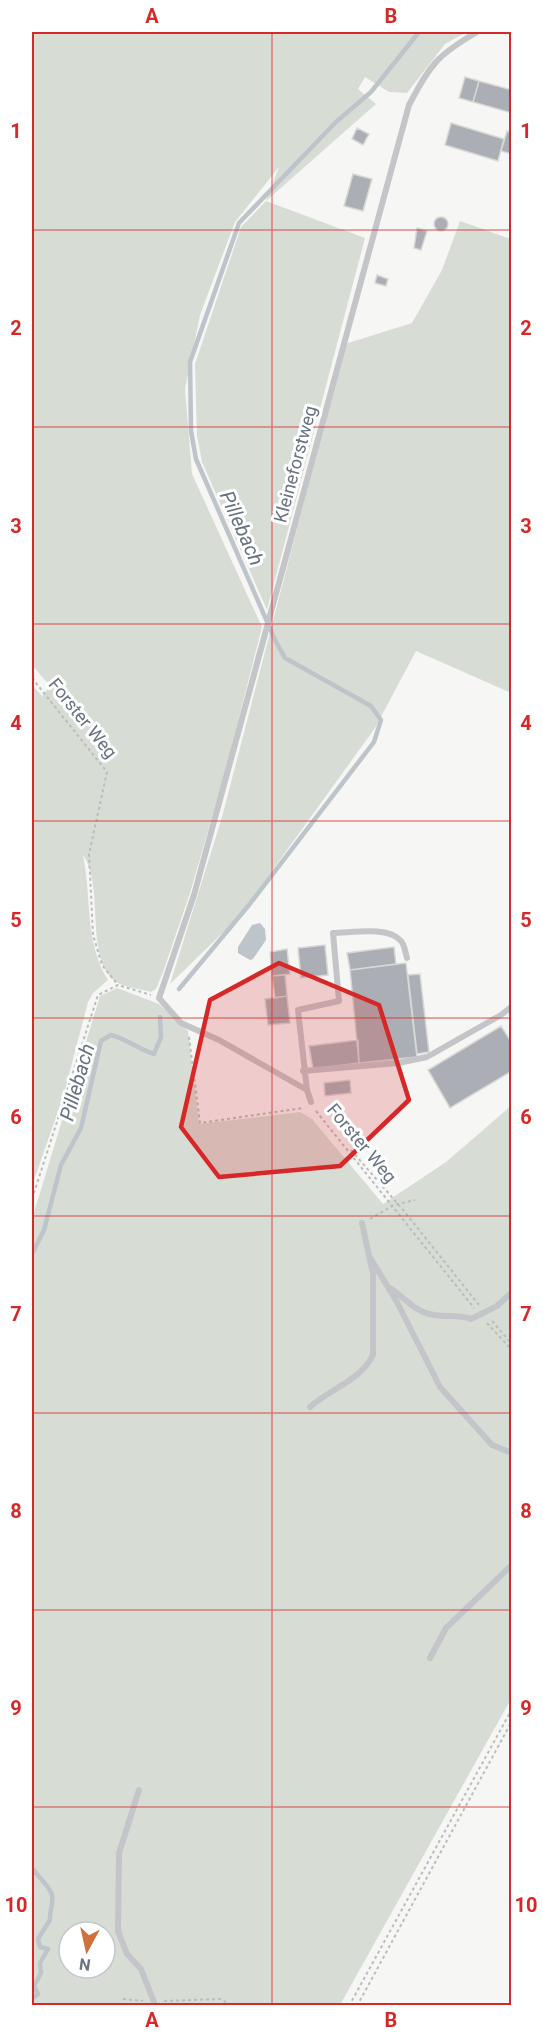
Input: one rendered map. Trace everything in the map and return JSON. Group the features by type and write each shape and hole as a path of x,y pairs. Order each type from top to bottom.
{"lane":[{"name":"Kleineforstweg","path":"159,998 194,895 409,105 431,65 451,47 477,32"},
{"name":"Forster Weg","path":"311,1104 303,1071 298,1010 339,1001 333,933 395,935 403,942 407,958"},
{"path":"159,998 181,1023 219,1040 307,1090"},
{"path":"303,1071 398,1063 427,1057 511,1007"},
{"path":"310,1407 327,1392 367,1367 373,1355 373,1274 362,1223"},
{"path":"369,1256 440,1387 492,1444 512,1453"},
{"path":"387,1286 417,1310 431,1315 462,1315 471,1319 482,1314 511,1293"},
{"path":"430,1658 446,1628 512,1565"},
{"path":"139,1790 119,1853 118,1932 127,1954 145,1977 154,2002"}],"path":[{"name":"Forster Weg","path":"32,678 107,772 89,854 93,935 102,965 118,985"},
{"path":"32,1199 98,995 118,985 159,998"},
{"path":"189,1027 200,1123 311,1104"},
{"name":"Forster Weg","path":"311,1104 512,1350"},
{"path":"345,1145 399,1204 482,1314 512,1344"},
{"path":"362,1223 394,1205 415,1200"},
{"path":"349,2006 512,1709"},
{"path":"357,2006 512,1721"},
{"path":"123,1999 154,2002 211,1998 220,1999 234,2006"}],"highlighted area":[{"path":"279,963 379,1005 409,1100 340,1166 219,1177 181,1127 210,1000"}],"shaded area":[{"path":"32,32 467,32 445,44 407,93 389,92 365,77 358,89 376,104 266,201 279,167 235,222 200,315 185,389 192,474 262,627 226,769 190,893 163,972 156,989 151,992 120,984 108,974 101,960 93,886 90,869 83,855 95,950 108,980 93,993 88,1002 64,1094 32,1186 32,685 42,696 50,686 32,665"},
{"path":"266,201 365,238 267,610 202,462 197,436 195,364 241,227"},
{"path":"460,221 511,239 511,693 416,651 375,728 238,918 170,984 222,817 345,344 412,323 442,270"},
{"path":"260,923 265,929 266,940 250,960 238,953 238,947 252,925"},
{"path":"117,988 159,1004 188,1031 199,1124 300,1112 312,1119 383,1204 446,1162 511,1106 511,1699 340,2005 32,2006 32,1219 100,996"}],"building":[{"path":"465,77 479,81 473,102 459,98"},
{"path":"479,81 512,90 512,113 473,102"},
{"path":"451,123 504,139 498,161 445,145"},
{"path":"357,128 369,134 363,145 352,139"},
{"path":"507,131 512,133 512,154 501,151"},
{"path":"353,174 372,179 363,211 344,206"},
{"path":"438,217 444,217 448,224 444,231 438,231 434,227 434,221"},
{"path":"417,228 427,231 421,250 414,248"},
{"path":"377,275 388,279 386,286 375,283"},
{"path":"325,945 328,975 301,978 298,948"},
{"path":"394,947 396,964 350,970 347,953"},
{"path":"287,949 290,974 272,976 270,952"},
{"path":"406,963 417,1057 359,1063 350,970"},
{"path":"420,974 429,1052 417,1054 408,975"},
{"path":"285,975 287,996 275,998 272,976"},
{"path":"287,996 290,1023 268,1025 265,999"},
{"path":"501,1026 512,1043 512,1071 450,1108 428,1070"},
{"path":"358,1040 359,1063 313,1069 309,1046"},
{"path":"350,1080 351,1093 325,1096 324,1083"}],"waterway":[{"name":"Pillebach","path":"179,989 249,905 374,742 381,720 371,706 285,658 275,640 196,459 191,431 190,362 239,223 336,122 371,92 419,32"},
{"name":"Pillebach","path":"32,1254 44,1230 61,1165 81,1128 101,1041 111,1035 154,1054 161,1037 160,1017"},
{"name":"Pillebach","path":"32,1868 52,1895 50,1920 38,1939 40,1947 48,1949 40,1963 41,1973 34,1986 38,1994 32,1999"}]}
